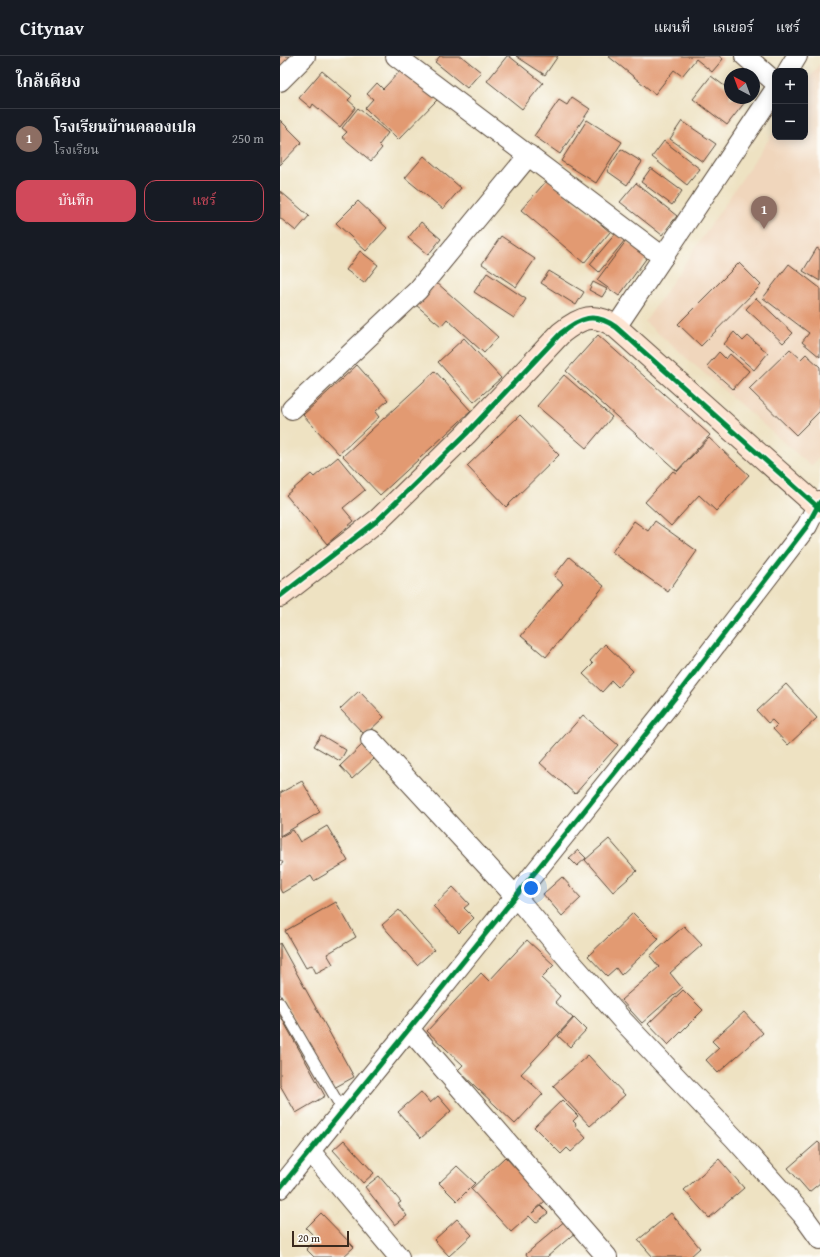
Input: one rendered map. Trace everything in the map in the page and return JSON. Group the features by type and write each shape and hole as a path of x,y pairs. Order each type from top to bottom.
{"street":[{"path":"280,81 306,56"},
{"path":"396,56 663,257"},
{"path":"745,56 772,79"},
{"path":"790,68 797,56"},
{"path":"616,327 772,94"},
{"path":"292,408 418,290 528,155"},
{"path":"280,596 378,520 466,434 561,333 569,326 583,319 596,318 607,321 616,327 819,506 807,526 674,699 409,1030 280,1188"},
{"path":"371,740 516,897 623,1021 734,1138 802,1214 820,1239"},
{"path":"409,1030 607,1257"},
{"path":"310,1151 400,1257"}],"lane":[{"path":"280,1003 342,1111"}],"shaded area":[{"path":"820,63 820,456 811,466 645,322 772,134 772,140 808,140 808,81"}],"building":[{"path":"280,56 293,56 280,69"},
{"path":"440,56 461,56 481,72 467,88 435,62"},
{"path":"507,56 509,56 543,83 522,109 487,81"},
{"path":"516,56 558,56 545,75"},
{"path":"608,56 719,56 723,59 712,72 696,59 682,76 674,70 655,94"},
{"path":"403,68 437,100 398,140 365,108 373,99 367,94 377,83 383,89"},
{"path":"322,71 352,96 348,100 356,107 340,127 313,104 311,108 299,98"},
{"path":"711,76 724,86 724,104 743,104 727,125 693,99"},
{"path":"572,97 590,109 560,154 534,136 559,100 567,105"},
{"path":"358,108 388,133 379,145 382,148 371,161 342,137 347,132 342,128"},
{"path":"280,120 302,142 280,165"},
{"path":"587,120 622,142 596,183 561,161"},
{"path":"682,121 716,144 703,162 670,139"},
{"path":"664,141 700,169 687,185 652,157"},
{"path":"621,149 642,162 627,185 607,171"},
{"path":"424,156 461,188 443,209 405,178"},
{"path":"651,168 682,191 672,205 641,182"},
{"path":"548,179 610,232 584,263 521,210"},
{"path":"636,183 677,216 662,235 620,202"},
{"path":"280,191 309,216 296,231 280,218"},
{"path":"358,201 387,228 366,251 336,223"},
{"path":"421,222 441,239 428,255 408,238"},
{"path":"616,233 625,240 599,272 590,264"},
{"path":"501,236 535,259 516,287 482,264"},
{"path":"626,241 648,256 619,296 597,280"},
{"path":"817,248 820,250 820,281 803,271"},
{"path":"360,251 378,265 364,283 346,270"},
{"path":"739,263 761,285 701,346 678,324"},
{"path":"789,264 820,288 820,357 802,342 809,333 763,298"},
{"path":"549,271 584,292 576,305 541,283"},
{"path":"487,273 526,299 514,318 474,292"},
{"path":"436,282 498,337 484,353 447,319 441,326 416,305"},
{"path":"593,282 607,289 602,297 589,290"},
{"path":"756,298 793,333 783,343 746,309"},
{"path":"734,332 743,341 748,336 768,353 754,370 724,344"},
{"path":"598,335 710,435 677,471 566,371"},
{"path":"464,338 501,378 474,402 438,362"},
{"path":"790,349 801,359 806,354 820,367 820,411 796,435 749,389"},
{"path":"719,352 726,359 730,354 749,371 733,389 707,366"},
{"path":"357,365 388,400 375,412 379,417 339,454 303,415"},
{"path":"435,371 471,411 380,495 343,456"},
{"path":"564,375 612,417 586,448 537,406"},
{"path":"520,415 559,455 506,507 467,466"},
{"path":"709,438 749,475 716,511 699,495 671,526 645,502 673,471 676,473"},
{"path":"338,457 365,490 343,508 354,521 327,544 286,495 311,474 314,477"},
{"path":"634,521 648,531 655,521 697,551 668,592 612,552"},
{"path":"569,557 604,586 546,657 521,636 563,584 554,576"},
{"path":"605,644 633,671 618,687 612,681 602,692 583,674 593,664 590,661"},
{"path":"786,684 817,718 788,745 773,729 777,725 772,720 768,723 757,711"},
{"path":"359,691 384,717 365,735 340,709"},
{"path":"583,715 618,745 575,794 540,763"},
{"path":"321,735 346,750 340,761 314,746"},
{"path":"362,745 374,759 352,779 340,766"},
{"path":"302,781 320,812 280,836 280,793"},
{"path":"327,826 348,861 314,881 311,876 282,893 280,889 280,865 283,863 281,860 280,861 280,837 293,830 300,842"},
{"path":"609,839 637,871 613,892 585,860"},
{"path":"578,850 586,858 577,866 569,858"},
{"path":"562,877 581,898 562,916 543,894"},
{"path":"453,887 469,904 464,908 474,918 459,933 433,906"},
{"path":"336,902 356,937 327,954 333,964 316,973 312,965 306,968 285,931"},
{"path":"399,910 434,950 417,965 382,925"},
{"path":"633,913 659,939 621,975 616,968 607,976 588,956"},
{"path":"684,926 702,945 670,973 682,988 642,1023 621,1000 659,967 650,956"},
{"path":"527,940 554,965 541,978 560,996 555,1002 573,1018 521,1074 543,1094 515,1124 458,1070 463,1065 427,1031 481,973 489,981"},
{"path":"280,943 354,1077 332,1089 280,994"},
{"path":"683,990 703,1010 668,1045 648,1024"},
{"path":"744,1012 763,1033 718,1073 706,1060 719,1048 712,1041"},
{"path":"280,1015 325,1096 296,1113 280,1085"},
{"path":"574,1018 586,1030 570,1047 558,1036"},
{"path":"588,1055 625,1095 590,1126 553,1086"},
{"path":"421,1092 430,1103 438,1096 451,1111 421,1138 398,1112"},
{"path":"562,1100 578,1116 573,1121 576,1124 575,1126 586,1138 571,1152 567,1148 561,1154 534,1127"},
{"path":"344,1140 374,1173 363,1183 333,1150"},
{"path":"818,1142 820,1144 820,1183 809,1192 788,1168"},
{"path":"505,1157 546,1200 532,1213 541,1206 548,1213 536,1223 529,1216 511,1232 471,1189"},
{"path":"719,1159 744,1188 709,1218 684,1190"},
{"path":"457,1166 475,1183 457,1201 439,1183"},
{"path":"379,1176 401,1202 398,1204 407,1216 395,1225 365,1187"},
{"path":"321,1213 354,1247 343,1257 314,1257 306,1249 317,1239 306,1228"},
{"path":"671,1213 700,1248 690,1257 653,1257 638,1240"},
{"path":"457,1219 472,1235 449,1256 434,1240"},
{"path":"567,1219 577,1231 547,1257 528,1257 526,1254"}],"cycle path":[{"path":"280,596 378,520 466,434 561,333 575,323 588,318 601,319 616,327 820,509"},
{"path":"280,1188 674,699 807,526 820,502"}],"place":[{"name":"โรงเรียนบ้านคลองเปล","path":"764,229"}]}
